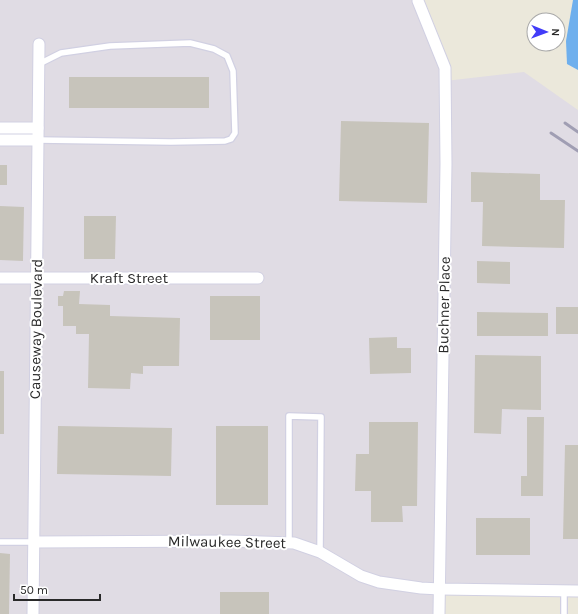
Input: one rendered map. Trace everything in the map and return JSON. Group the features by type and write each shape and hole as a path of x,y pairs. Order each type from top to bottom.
{"street":[{"name":"Buchner Place","path":"418,1 443,59 445,68 446,164 439,614"},
{"name":"Causeway Boulevard","path":"33,614 39,44"},
{"path":"0,128 38,128"},
{"path":"0,140 38,140"},
{"name":"Kraft Street","path":"0,278 258,278"},
{"name":"Milwaukee Street","path":"34,542 289,542 320,552 361,576 379,582 440,589 578,592"}],"lane":[{"path":"38,140 171,142 225,141 231,139 235,133 233,71 227,56 214,49 190,43 110,46 61,52 39,64"},
{"path":"289,542 289,416 321,418 320,552"},
{"path":"0,542 34,542"},
{"path":"564,591 564,614"}],"shaded area":[{"path":"0,0 415,0 445,81 524,72 578,110 578,591 440,589 439,614 0,614"}],"water":[{"path":"573,0 578,0 578,70 567,64 566,41"}],"building":[{"path":"69,77 209,77 209,108 69,108"},
{"path":"341,121 429,123 427,203 339,201"},
{"path":"0,165 7,165 7,185 0,185"},
{"path":"471,172 540,174 540,200 565,200 564,248 482,246 483,202 471,202"},
{"path":"0,206 24,207 23,261 0,260"},
{"path":"84,216 116,216 115,259 84,259"},
{"path":"477,261 510,262 510,284 477,283"},
{"path":"64,291 80,291 79,304 110,305 110,316 180,318 179,366 143,366 143,374 131,373 130,389 88,388 89,334 76,334 76,326 63,326 63,306 58,306 58,296 63,296"},
{"path":"210,296 260,296 260,340 210,340"},
{"path":"556,307 578,307 578,334 556,334"},
{"path":"477,312 548,313 548,336 477,336"},
{"path":"397,337 397,348 411,348 411,373 370,374 369,338"},
{"path":"475,355 541,356 541,410 502,409 501,434 474,433"},
{"path":"0,371 4,371 4,434 0,434"},
{"path":"527,417 544,417 543,496 521,496 521,476 527,476"},
{"path":"369,422 418,422 417,506 402,506 403,522 371,522 371,491 355,491 356,454 369,454"},
{"path":"58,426 172,428 171,476 57,474"},
{"path":"216,426 268,426 268,505 216,505"},
{"path":"565,445 578,445 578,539 563,539"},
{"path":"476,518 530,518 530,555 476,555"},
{"path":"0,553 10,554 9,614 0,614"},
{"path":"220,592 269,592 269,614 220,614"}],"railway":[{"path":"565,123 578,132"},
{"path":"551,133 578,151"}]}
